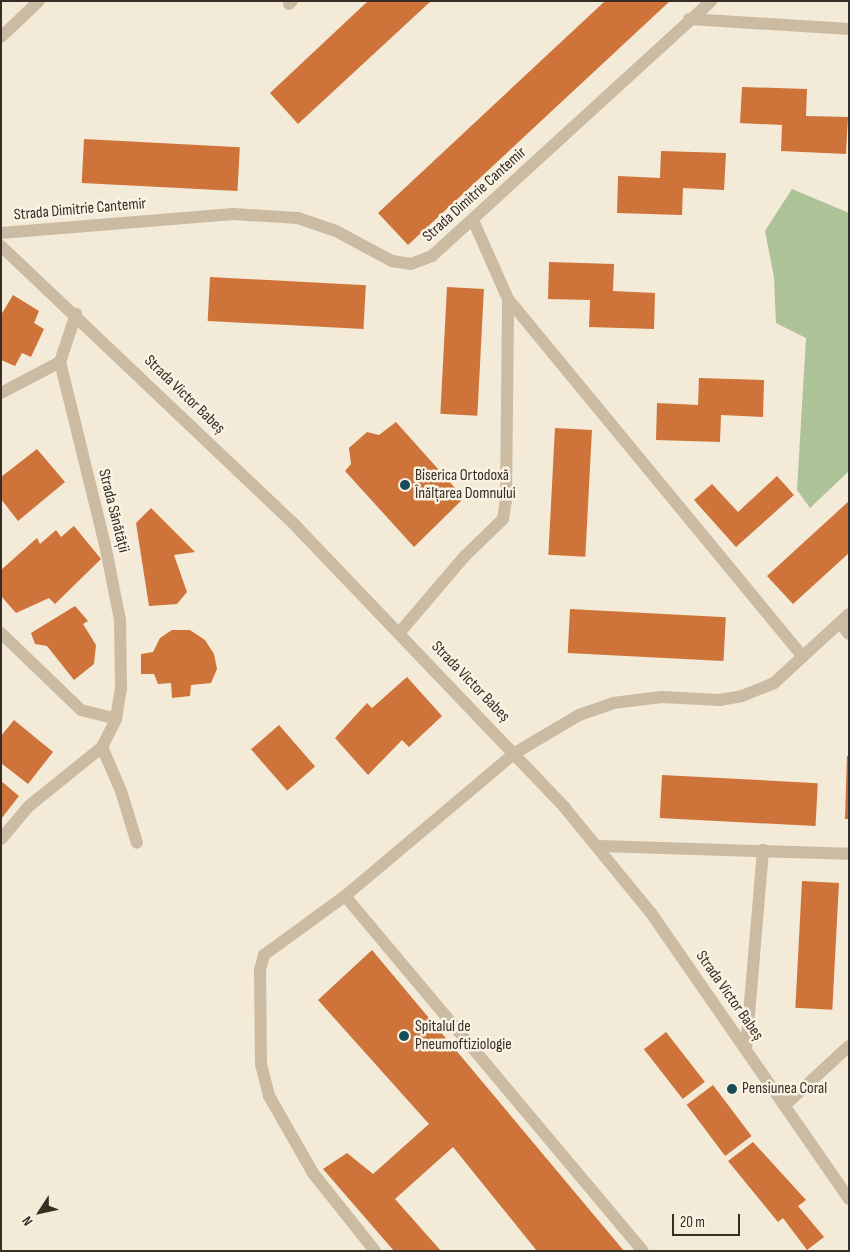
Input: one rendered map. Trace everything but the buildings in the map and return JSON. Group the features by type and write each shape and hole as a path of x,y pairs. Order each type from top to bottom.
{"street":[{"path":"1,37 39,1"},
{"name":"Strada Dimitrie Cantemir","path":"1,234 233,214 298,218 336,231 392,261 411,264 432,256 474,220 711,1"},
{"path":"690,19 849,29"},
{"path":"474,220 508,299 802,656"},
{"name":"Strada Victor Babeș","path":"1,246 76,314 293,523 515,753 598,846 651,913 849,1199"},
{"path":"400,632 465,556 503,519 506,501 508,299"},
{"path":"1,393 60,362 76,314"},
{"name":"Strada Sănătății","path":"1,839 29,806 102,747 116,719 121,690 120,620 106,549 60,362"},
{"path":"375,1251 313,1173 269,1096 261,1064 260,970 264,955 345,896 515,753 579,715 613,703 662,697 720,700 742,696 774,682 844,618 849,634"},
{"path":"1,633 81,710 116,719"},
{"path":"102,747 121,790 137,843"},
{"path":"598,846 849,854"},
{"path":"746,1049 764,850"},
{"path":"345,896 643,1251"},
{"path":"785,1105 849,1046"}],"green space":[{"path":"792,189 849,213 849,471 810,508 797,490 806,338 776,323 774,277 765,231"}],"place":[{"name":"Biserica Ortodoxă Înălțarea Domnului","path":"405,485"},
{"name":"Spitalul de Pneumoftiziologie","path":"404,1036"},
{"name":"Pensiunea Coral","path":"732,1089"}]}
